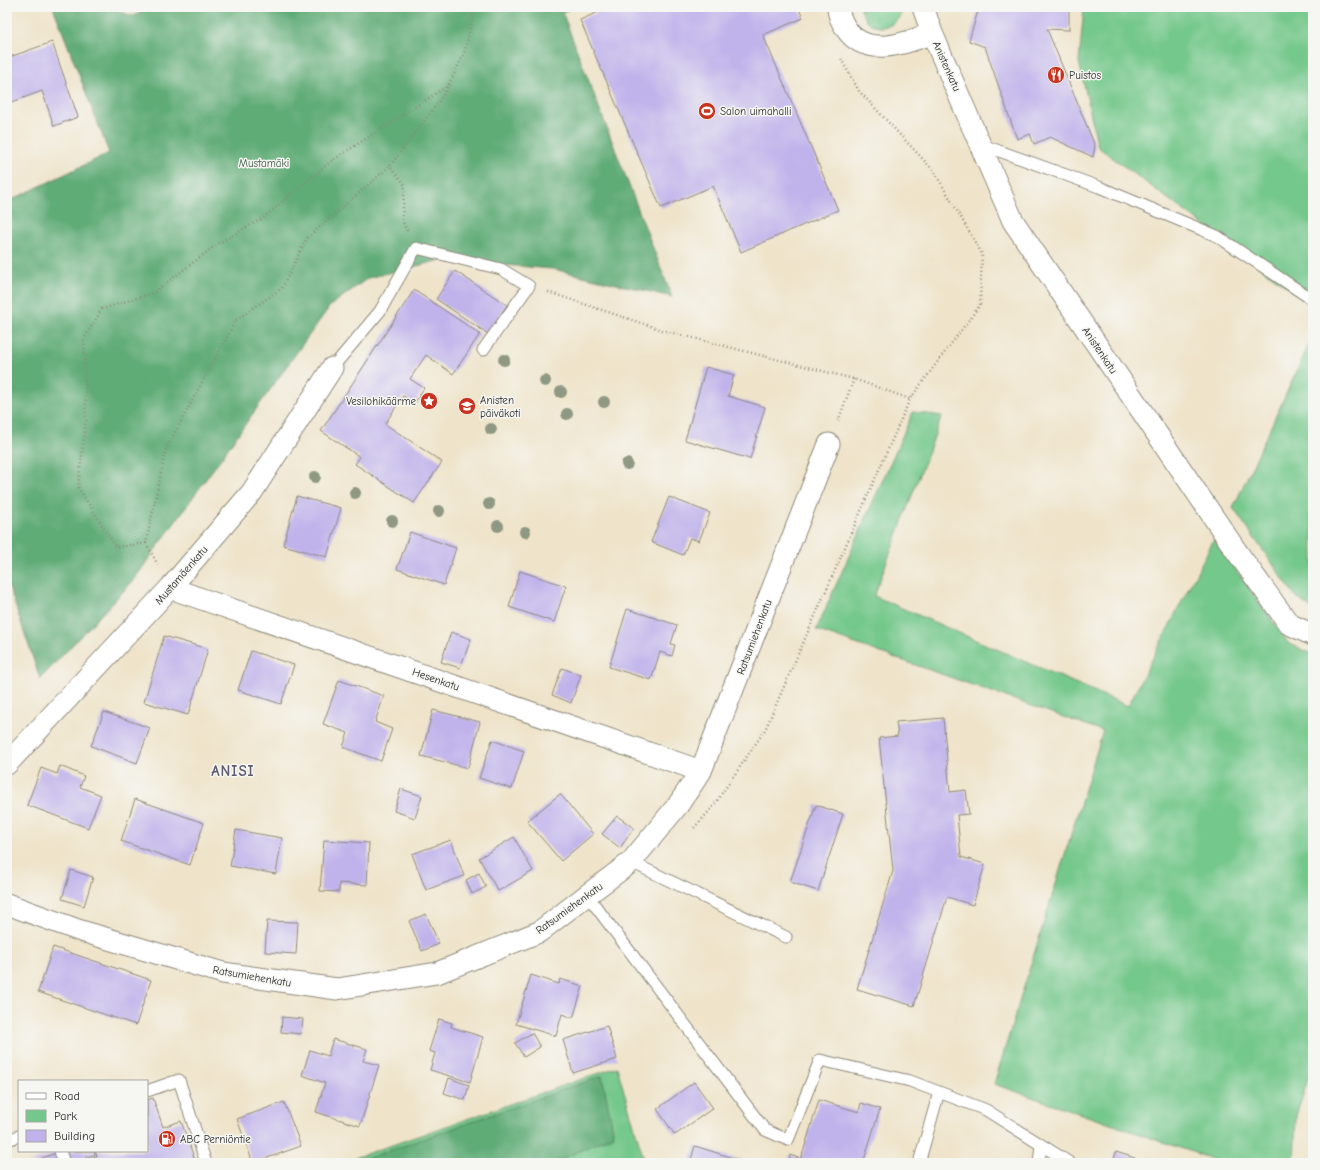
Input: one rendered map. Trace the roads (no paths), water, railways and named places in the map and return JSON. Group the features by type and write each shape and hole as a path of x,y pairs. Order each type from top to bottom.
{"street":[{"name":"Anistenkatu","path":"838,7 838,14 850,34 871,47 903,44 932,33"},
{"name":"Anistenkatu","path":"923,7 932,33 1013,221 1237,552 1289,624 1313,636"},
{"name":"Mustamäenkatu","path":"7,764 170,588 252,492 332,368"},
{"name":"Ratsumiehenkatu","path":"7,904 78,930 223,973 337,989 437,973 539,932 631,862 678,805 701,771 829,444"},
{"name":"Hesenkatu","path":"170,588 701,771"}],"lane":[{"path":"980,144 1099,187 1217,236 1313,300"},
{"path":"332,368 380,311 416,248 501,269 530,286 483,350"},
{"path":"631,862 786,937"},
{"path":"587,895 764,1130 788,1140 820,1060 910,1081 986,1110 1070,1163"},
{"path":"148,1091 179,1080 206,1163"},
{"path":"919,1163 938,1092"},
{"path":"7,1140 18,1136"},
{"path":"1038,1163 1041,1145"},
{"path":"60,1152 64,1163"}],"place":[{"name":"Puistos","path":"1056,75"},
{"name":"Salon uimahalli","path":"707,111"},
{"name":"Vesilohikäärme","path":"429,401"},
{"name":"Anisten päiväkoti","path":"467,406"},
{"name":"ABC Perniöntie","path":"167,1139"}],"district":[{"name":"ANISI","path":"233,771"}],"park label":[{"name":"Mustamäki","path":"264,163"}]}
